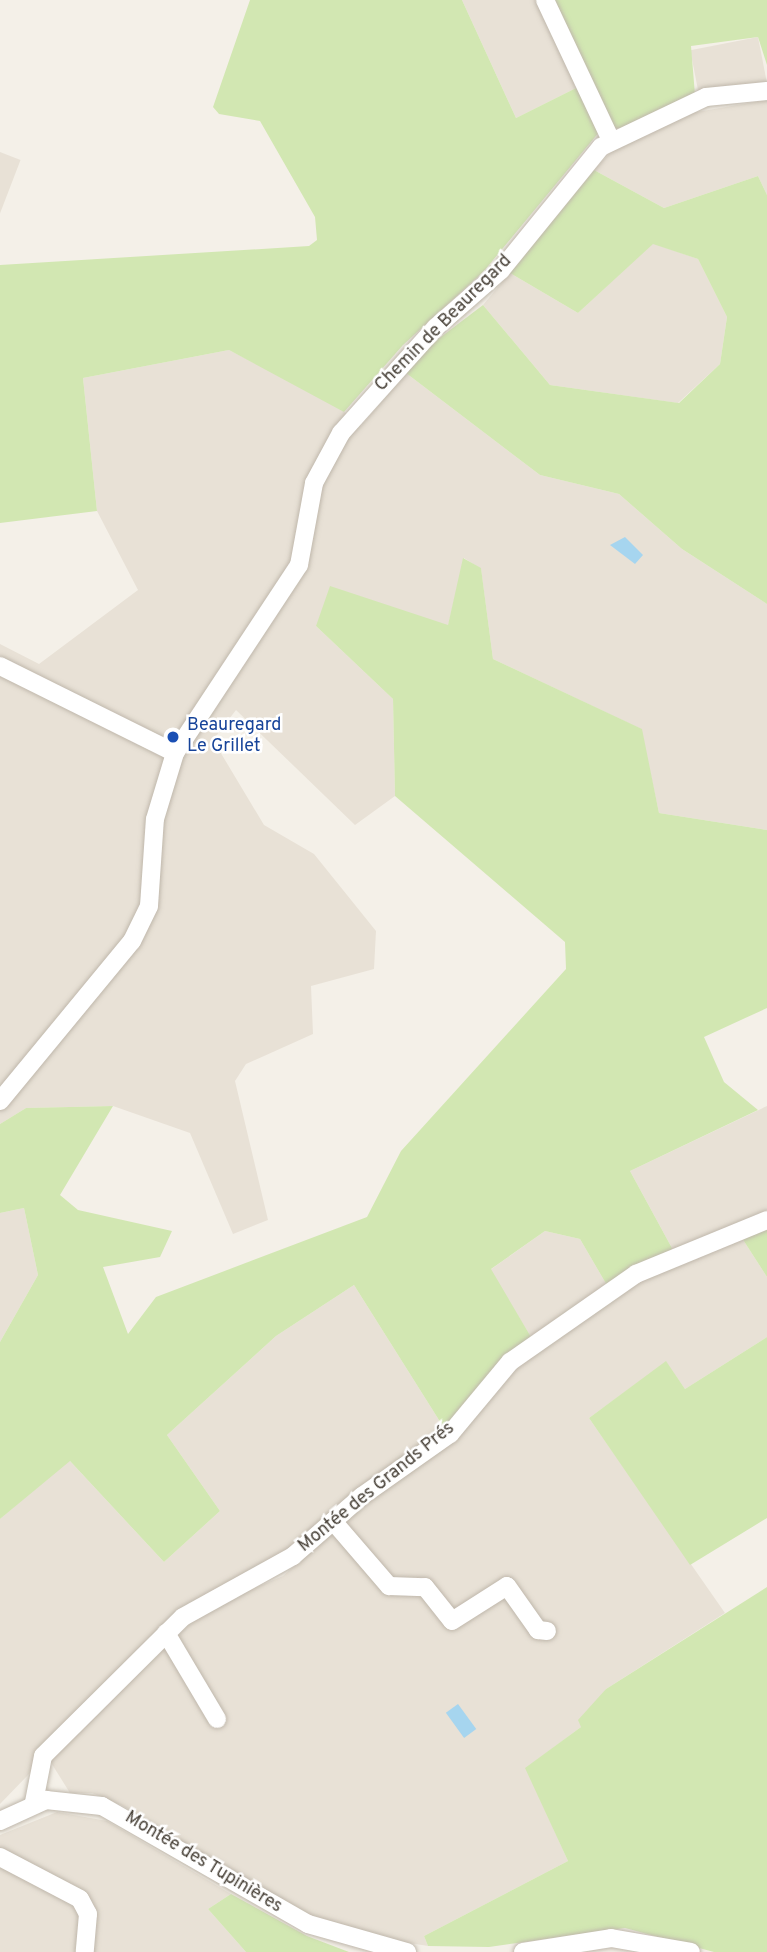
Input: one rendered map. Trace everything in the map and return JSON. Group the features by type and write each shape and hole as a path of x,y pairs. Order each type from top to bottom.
{"street":[{"path":"545,0 611,140"},
{"name":"Chemin de Beauregard","path":"0,1101 142,921 155,819 174,753 299,565 314,483 341,433 436,327 502,270 611,140 706,97 767,91"},
{"path":"0,666 174,753"},
{"name":"Montée des Grands Prés","path":"34,1802 43,1756 166,1633 219,1593 293,1556 333,1521 450,1434 510,1362 573,1316 662,1260 767,1220"},
{"path":"333,1521 389,1586 425,1587 452,1620 507,1586 538,1630 547,1631"},
{"path":"166,1633 217,1719"},
{"name":"Montée des Tupinières","path":"0,1821 34,1802 80,1801 117,1812 308,1924 407,1952"},
{"path":"0,1857 80,1899 88,1914 85,1952"},
{"path":"523,1952 611,1938 691,1952"}],"shaded area":[{"path":"462,0 541,0 582,85 516,118"},
{"path":"758,37 767,83 699,96 690,50"},
{"path":"767,100 767,195 758,176 664,208 594,170 613,150 679,115"},
{"path":"0,152 21,160 0,213"},
{"path":"653,243 698,259 727,317 720,364 678,403 550,385 483,305 510,273 578,313"},
{"path":"229,350 334,403 361,426 406,373 540,475 619,494 682,549 767,604 767,830 659,813 641,729 493,659 481,569 464,558 448,626 316,626 393,699 395,796 355,825 236,710 213,740 264,825 314,854 376,931 374,969 311,986 313,1034 246,1064 235,1081 268,1220 233,1234 190,1133 113,1106 26,1108 0,1124 0,644 39,664 138,590 97,511 83,378"},
{"path":"767,1106 767,1215 673,1250 630,1171"},
{"path":"24,1208 38,1275 0,1342 0,1213"},
{"path":"545,1231 580,1239 608,1287 531,1337 490,1270"},
{"path":"740,1235 767,1277 767,1337 685,1389 666,1362 589,1418 725,1613 606,1689 581,1727 526,1768 568,1861 424,1936 428,1946 359,1935 309,1918 123,1806 92,1793 70,1793 50,1761 205,1609 283,1576 535,1349 626,1284"},
{"path":"354,1285 444,1428 307,1540 197,1600 0,1804 0,1519 69,1460 164,1562 220,1511 167,1435 276,1336"},
{"path":"57,1812 107,1821 231,1894 208,1909 246,1952 0,1952 0,1835"}],"green space":[{"path":"250,0 462,0 516,118 582,85 600,131 484,271 403,345 344,412 229,350 83,378 97,511 0,523 0,265 309,246 317,240 315,217 260,121 219,114 213,107"},
{"path":"551,0 767,0 767,65 758,37 691,46 695,95 622,129 612,127"},
{"path":"594,170 664,208 758,176 767,195 767,604 682,549 619,494 540,475 406,373 429,346 483,305 550,385 679,403 720,364 727,317 698,259 653,244 578,313 510,273"},
{"path":"463,558 481,568 493,659 642,729 659,813 767,830 767,1008 704,1037 724,1082 758,1110 630,1171 673,1250 608,1287 580,1239 545,1231 491,1269 531,1337 444,1428 354,1285 276,1336 167,1435 220,1511 164,1562 70,1461 0,1519 0,1342 38,1275 24,1208 0,1213 0,1124 26,1108 113,1106 60,1195 78,1210 172,1231 160,1257 103,1267 128,1334 156,1297 367,1217 401,1151 566,969 565,942 395,796 393,699 316,626 330,586 448,625"},
{"path":"767,1226 767,1277 740,1235"},
{"path":"767,1337 767,1518 690,1565 589,1418 666,1361 685,1389"},
{"path":"767,1587 767,1952 714,1952 625,1928 489,1947 428,1946 424,1936 568,1861 525,1768 581,1727 578,1720 606,1689"},
{"path":"231,1894 307,1936 349,1952 246,1952 208,1909"}],"water":[{"path":"625,537 643,555 635,564 610,545"},
{"path":"458,1704 476,1729 464,1738 446,1713"}],"place":[{"name":"Beauregard Le Grillet","path":"173,737"}]}
